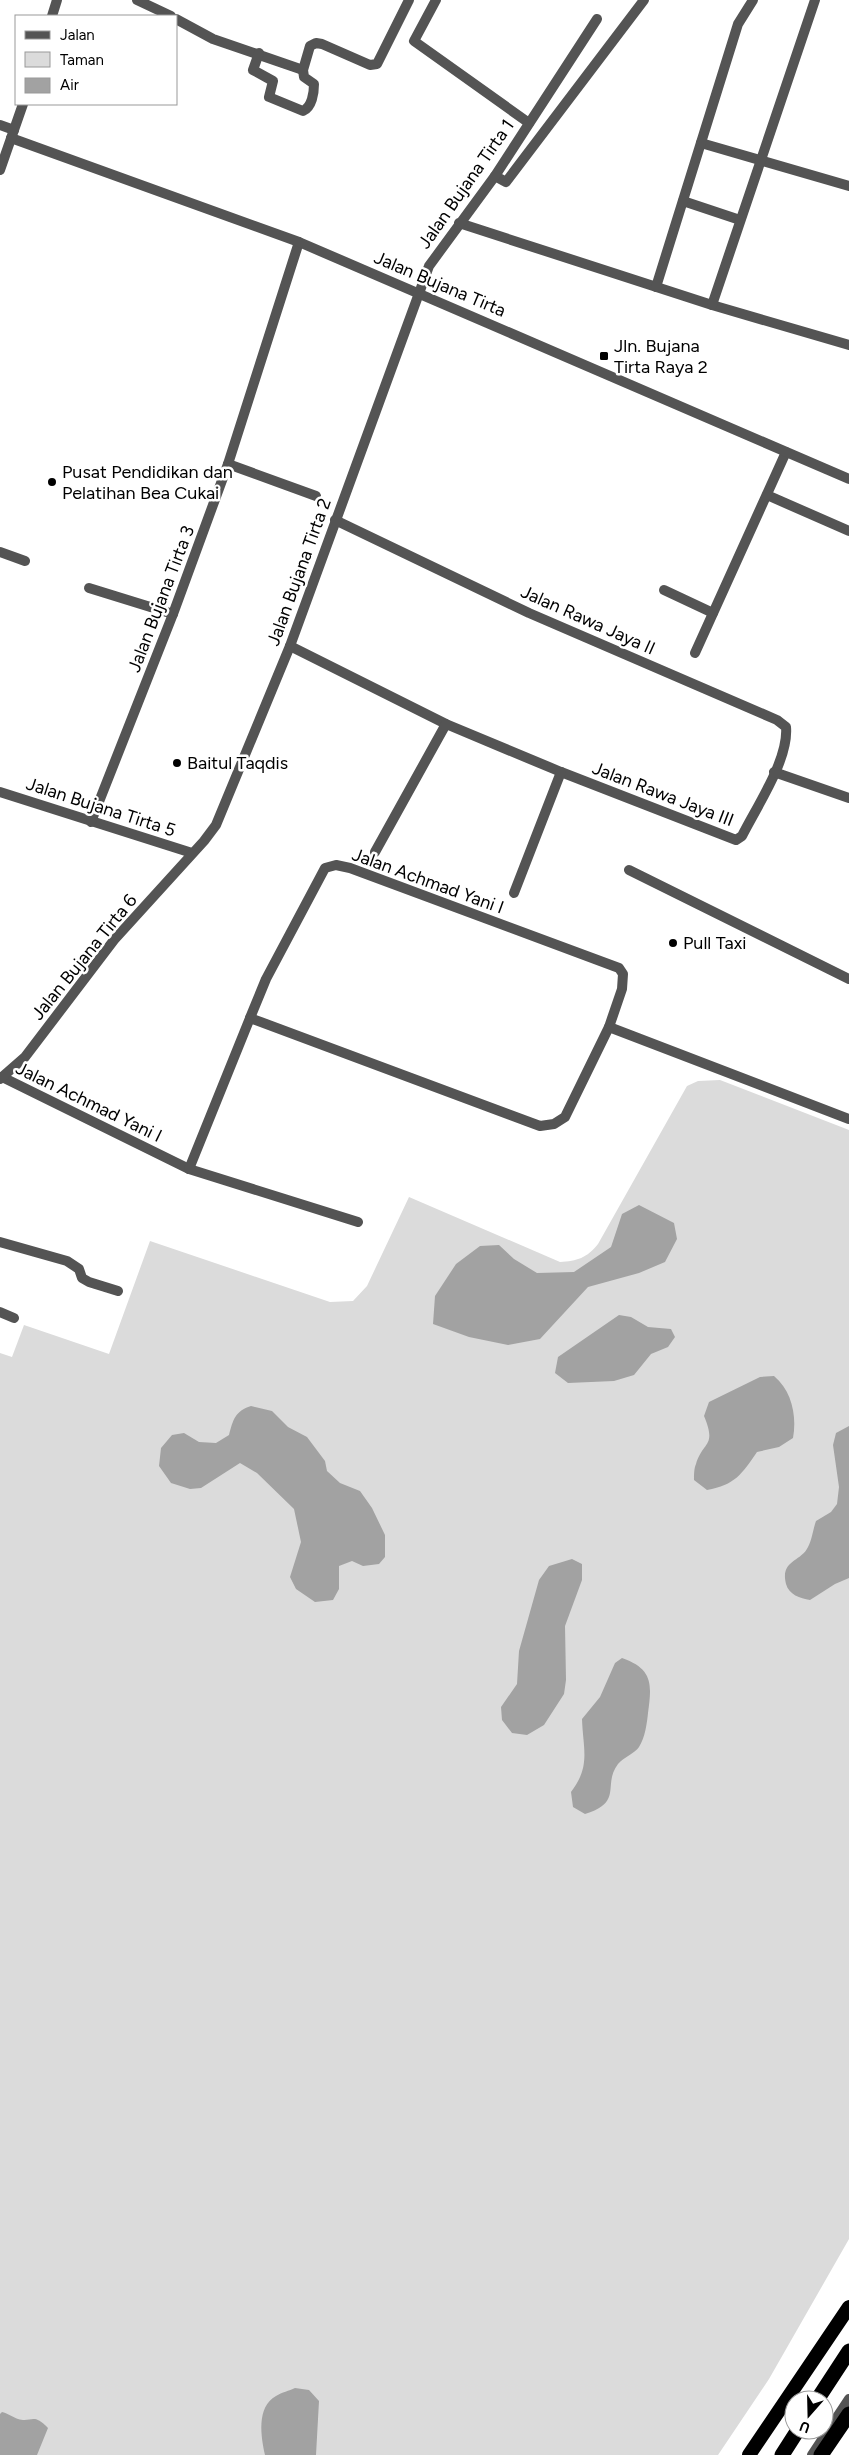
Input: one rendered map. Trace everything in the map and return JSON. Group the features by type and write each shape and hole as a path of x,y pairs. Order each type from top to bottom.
{"highway":[{"path":"749,2455 849,2307"},
{"path":"824,2390 849,2351"},
{"path":"821,2455 849,2414"},
{"path":"781,2455 791,2440"}],"street":[{"path":"52,15 57,0"},
{"path":"138,0 170,15"},
{"path":"259,54 252,70 273,81 268,97 303,111 309,107 314,84 304,77 303,70 310,46 316,42 370,65 377,64 409,0"},
{"name":"Jalan Bujana Tirta 1","path":"436,0 414,41 529,123"},
{"path":"494,176 506,182 644,0"},
{"path":"656,287 738,24 752,0"},
{"path":"712,305 815,0"},
{"name":"Jalan Bujana Tirta 1","path":"418,292 434,258 494,176 597,19"},
{"path":"178,20 213,39 303,70"},
{"path":"0,170 23,105"},
{"name":"Jalan Bujana Tirta","path":"0,125 13,134 299,242 849,479"},
{"path":"701,143 849,186"},
{"path":"683,201 740,220"},
{"path":"459,223 712,305 849,345"},
{"name":"Jalan Bujana Tirta 3","path":"91,822 173,614 228,464 299,242"},
{"name":"Jalan Bujana Tirta 2","path":"192,853 216,825 290,646 418,292"},
{"path":"695,653 786,452"},
{"path":"228,464 316,496"},
{"path":"766,495 849,531"},
{"name":"Jalan Rawa Jaya II","path":"335,520 529,613 778,720 786,727 787,740 774,772"},
{"path":"0,552 25,561"},
{"path":"89,588 173,614"},
{"path":"664,590 713,613"},
{"name":"Jalan Rawa Jaya III","path":"290,646 446,724 561,772 736,840 742,836 774,772"},
{"path":"375,852 446,724"},
{"path":"514,893 561,772"},
{"path":"774,772 849,798"},
{"name":"Jalan Bujana Tirta 5","path":"0,792 192,853"},
{"name":"Jalan Bujana Tirta 6","path":"1,1078 25,1057 114,940 192,853"},
{"name":"Jalan Achmad Yani I","path":"189,1169 250,1018 266,979 325,868 336,865 358,871 619,968 623,974 622,989 609,1027 565,1117 554,1124 540,1126 250,1018"},
{"path":"629,870 849,979"},
{"path":"609,1027 849,1119"},
{"name":"Jalan Achmad Yani I","path":"1,1078 189,1169 358,1222"},
{"path":"0,1242 67,1261 79,1269 82,1278 118,1291"},
{"path":"0,1312 14,1318"},
{"path":"812,2455 849,2399"}],"green space":[{"path":"720,1080 849,1130 849,2239 769,2379 718,2455 0,2455 0,1353 12,1357 24,1325 109,1354 150,1241 330,1302 353,1301 367,1286 409,1197 560,1262 581,1258 590,1253 598,1244 687,1086 698,1081"}],"water":[{"path":"639,1205 674,1223 677,1239 665,1262 639,1273 588,1287 540,1339 508,1345 469,1337 433,1324 435,1296 456,1264 480,1246 499,1245 514,1259 537,1273 574,1272 611,1247 622,1214"},
{"path":"619,1315 631,1317 648,1327 671,1329 675,1337 668,1347 651,1354 634,1375 614,1381 568,1383 555,1373 558,1357"},
{"path":"774,1376 785,1389 792,1404 793,1438 779,1447 757,1452 747,1467 731,1482 707,1490 694,1480 694,1476 699,1457 709,1439 708,1426 704,1416 709,1402 760,1377"},
{"path":"251,1406 272,1411 288,1427 307,1437 325,1461 327,1471 340,1483 360,1491 372,1508 385,1535 385,1557 379,1564 363,1566 352,1561 339,1566 339,1589 333,1600 315,1602 296,1589 290,1577 301,1542 294,1509 257,1473 240,1463 201,1488 190,1489 171,1483 159,1466 161,1448 172,1435 184,1433 199,1442 216,1443 229,1435 238,1413"},
{"path":"849,1426 849,1578 835,1584 810,1600 795,1595 787,1588 786,1570 792,1562 805,1552 811,1541 816,1521 831,1512 837,1504 839,1487 833,1445 836,1433"},
{"path":"572,1559 582,1564 582,1580 565,1626 566,1680 564,1694 544,1725 527,1735 512,1733 502,1720 501,1707 517,1684 519,1651 539,1580 549,1566"},
{"path":"622,1658 640,1667 645,1673 650,1686 648,1717 643,1739 635,1751 618,1764 614,1772 608,1798 604,1804 585,1814 573,1807 571,1792 577,1783 584,1765 582,1719 600,1697 615,1663"},
{"path":"295,2388 309,2390 319,2401 316,2455 265,2455 261,2431 265,2407 276,2396"},
{"path":"2,2412 18,2419 39,2420 48,2428 37,2455 0,2455 0,2414"}],"place":[{"name":"Jln. Bujana Tirta Raya 2","path":"604,356"},
{"name":"Pusat Pendidikan dan Pelatihan Bea Cukai","path":"52,482"},
{"name":"Baitul Taqdis","path":"177,763"},
{"name":"Pull Taxi","path":"673,943"}]}
